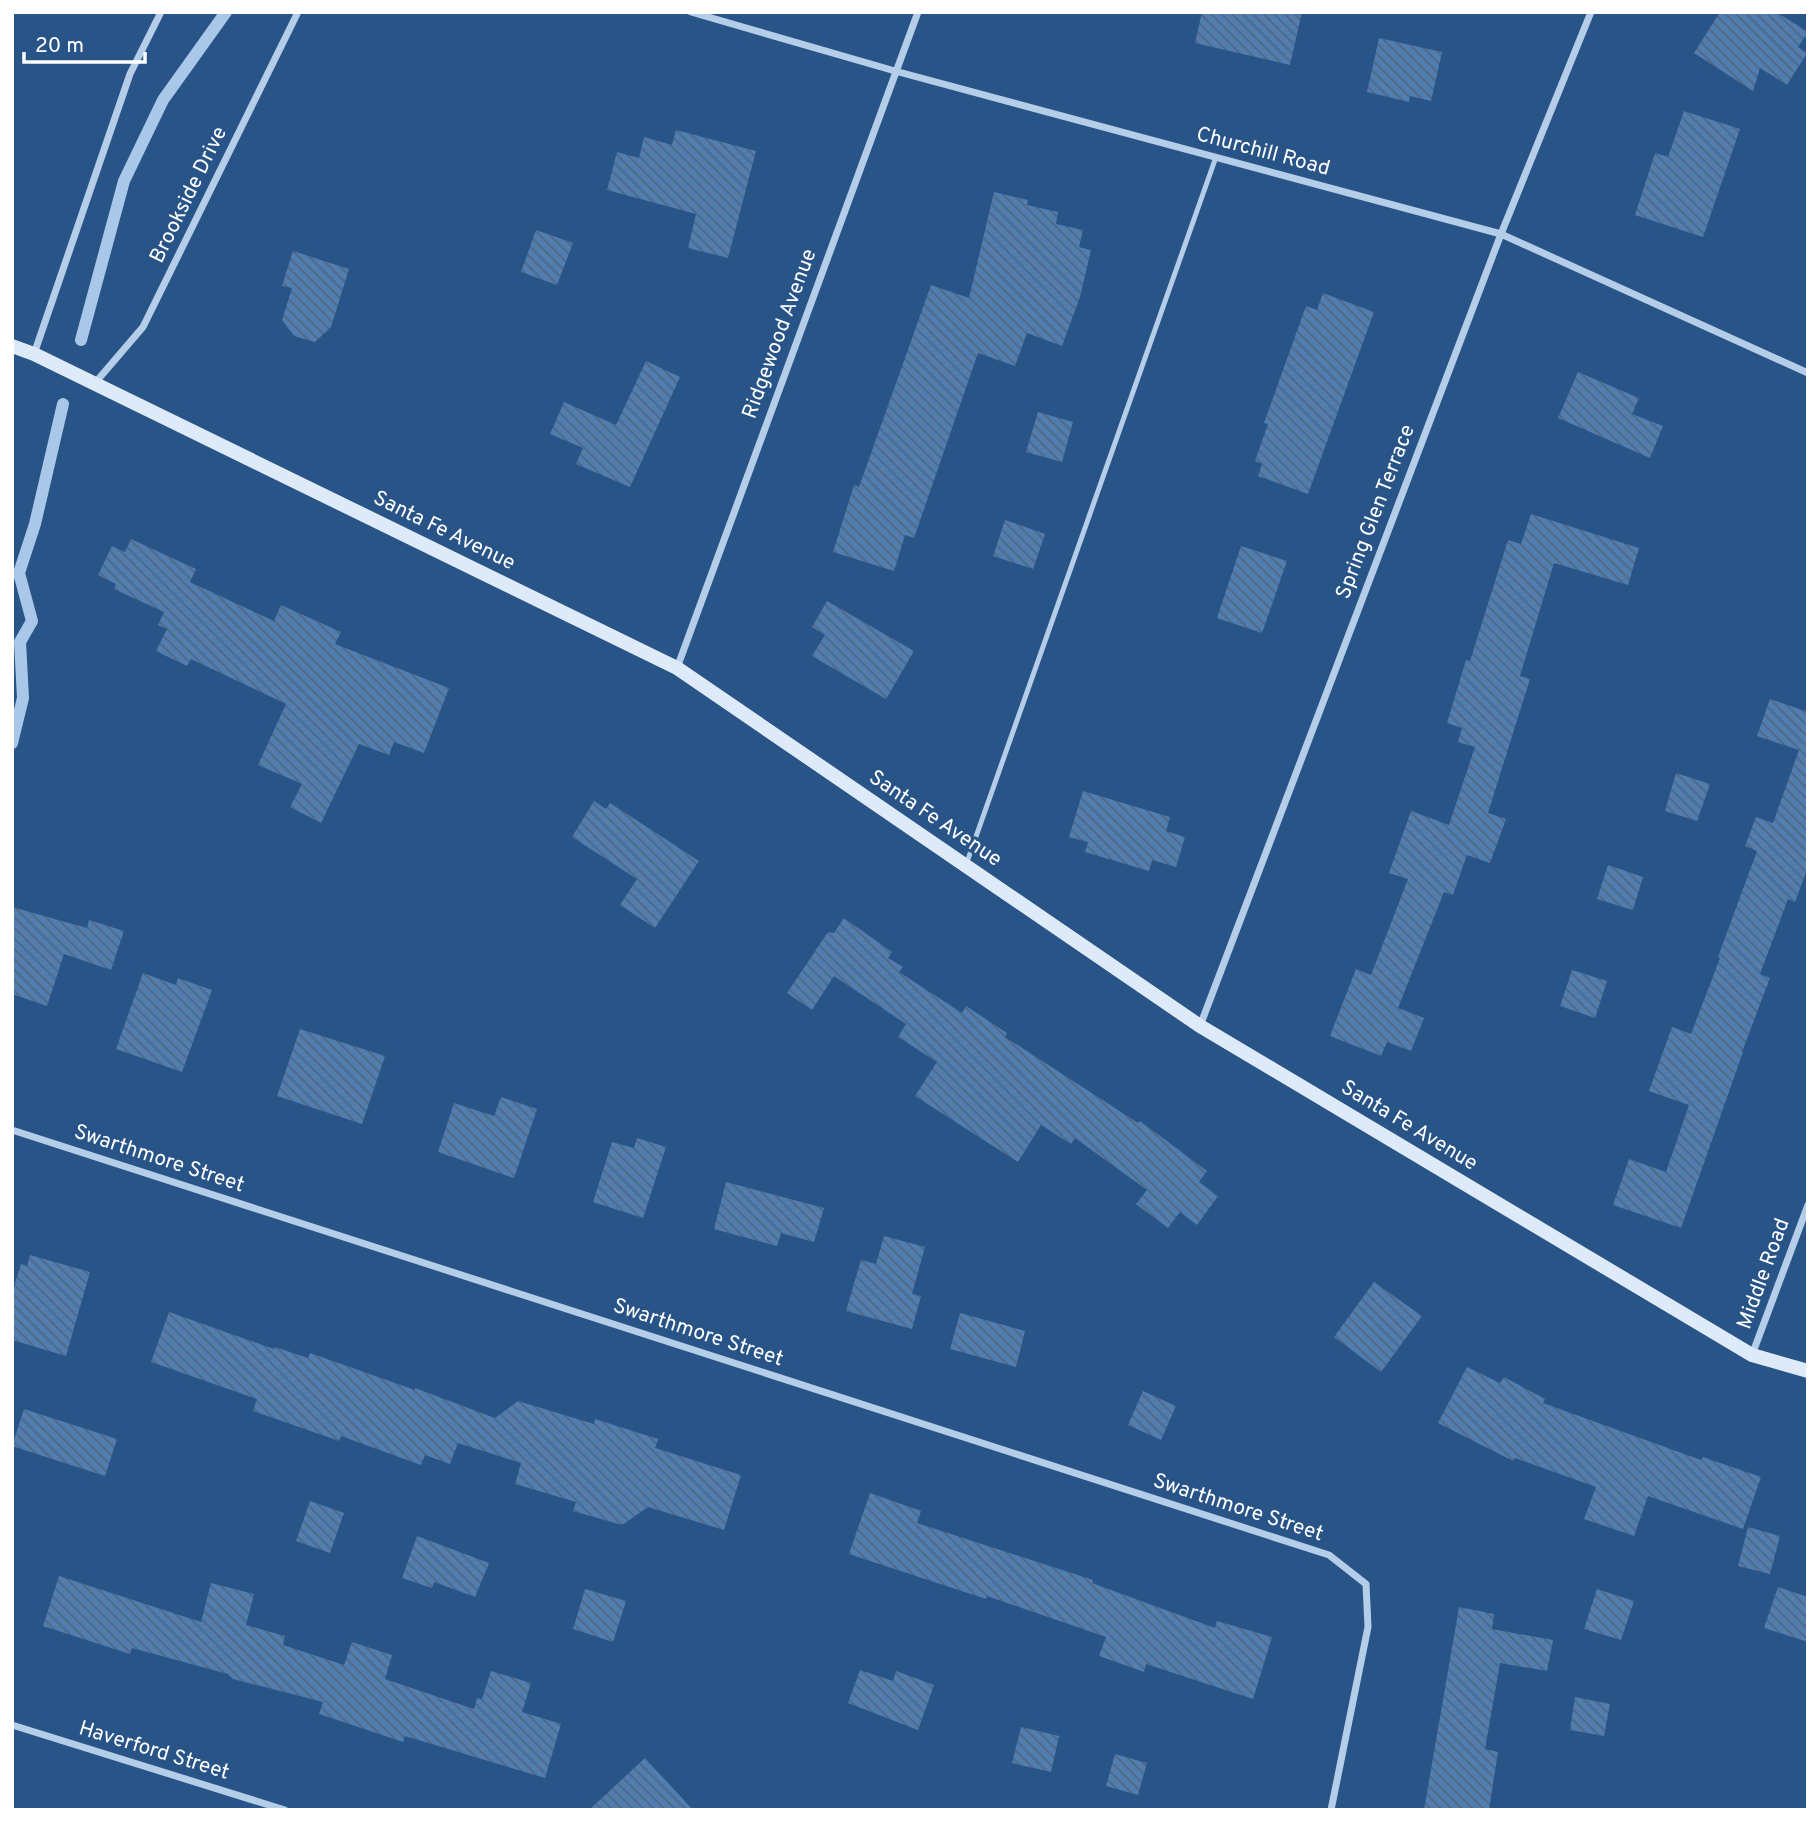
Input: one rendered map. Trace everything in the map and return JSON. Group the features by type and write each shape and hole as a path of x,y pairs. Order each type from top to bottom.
{"main road":[{"name":"Santa Fe Avenue","path":"12,346 34,354 677,668 1200,1026 1752,1354 1808,1371"}],"street":[{"path":"34,354 130,74 161,12"},
{"name":"Brookside Drive","path":"95,384 143,327 298,12"},
{"name":"Churchill Road","path":"691,12 895,71 1500,234 1808,373"},
{"name":"Ridgewood Avenue","path":"677,668 918,12"},
{"name":"Spring Glen Terrace","path":"1200,1026 1500,234 1591,12"},
{"name":"Swarthmore Street","path":"12,1130 1329,1555 1366,1584 1368,1627 1331,1810"},
{"name":"Middle Road","path":"1752,1354 1808,1205"},
{"name":"Haverford Street","path":"12,1725 285,1810"}],"lane":[{"path":"966,865 1216,158"}],"building":[{"path":"1202,12 1302,12 1290,65 1195,43"},
{"path":"1720,12 1776,12 1808,32 1798,47 1807,53 1787,85 1760,68 1753,91 1694,53"},
{"path":"1379,38 1442,52 1431,101 1410,96 1409,102 1367,92"},
{"path":"1684,111 1740,129 1703,237 1635,215 1655,153 1668,157"},
{"path":"676,130 756,151 728,258 688,248 696,214 607,190 617,152 639,158 644,137 672,145"},
{"path":"994,192 1028,200 1027,205 1058,212 1056,224 1083,230 1079,247 1091,250 1080,297 1062,346 1027,333 1015,366 978,353 914,538 905,535 894,571 833,552 854,485 859,487 931,285 969,298"},
{"path":"536,230 573,243 557,285 521,272"},
{"path":"293,251 349,269 331,327 315,342 294,336 282,320 292,288 282,286"},
{"path":"1323,293 1374,312 1308,494 1258,476 1262,464 1255,461 1268,424 1264,423 1306,306 1317,310"},
{"path":"646,361 680,377 630,487 576,464 583,448 550,434 564,402 616,425"},
{"path":"1578,372 1639,398 1632,414 1663,426 1650,458 1558,418"},
{"path":"1038,412 1073,422 1062,462 1026,452"},
{"path":"1531,514 1639,548 1628,585 1554,563 1520,676 1530,679 1488,813 1506,819 1490,863 1467,855 1453,895 1444,892 1398,1008 1424,1018 1411,1051 1387,1042 1381,1056 1330,1036 1356,969 1371,975 1408,879 1389,873 1411,811 1449,825 1475,747 1458,742 1462,728 1447,723 1466,660 1470,661 1508,540 1521,544"},
{"path":"1005,520 1045,534 1033,569 993,556"},
{"path":"131,539 196,569 190,582 274,621 281,605 341,632 335,644 449,688 424,753 394,742 389,755 359,744 321,823 290,807 302,784 258,765 286,704 191,659 187,666 156,651 167,629 158,625 164,612 114,589 116,584 98,575 112,546 125,552"},
{"path":"1241,546 1287,561 1262,633 1217,618"},
{"path":"827,601 914,651 886,699 812,656 825,635 812,627"},
{"path":"1770,699 1808,712 1808,867 1795,902 1788,899 1760,974 1770,978 1681,1228 1613,1205 1629,1159 1666,1172 1689,1105 1649,1091 1672,1027 1691,1034 1757,851 1745,846 1756,817 1773,823 1799,750 1757,736"},
{"path":"1676,773 1710,784 1697,821 1665,811"},
{"path":"1083,791 1170,817 1166,831 1185,837 1176,867 1152,860 1149,871 1085,852 1088,842 1069,837"},
{"path":"594,801 606,809 610,803 699,861 655,928 620,905 637,879 572,837"},
{"path":"1608,865 1643,877 1633,910 1597,899"},
{"path":"12,907 87,928 89,920 124,931 111,970 64,954 47,1006 12,994"},
{"path":"844,918 892,952 888,958 903,967 899,972 962,1013 966,1006 1007,1033 1005,1037 1138,1123 1140,1121 1207,1171 1199,1182 1218,1196 1197,1225 1180,1212 1168,1228 1136,1204 1147,1190 1075,1138 1071,1144 1041,1125 1018,1162 915,1096 937,1062 898,1037 906,1024 834,976 812,1010 787,993 828,932 834,933"},
{"path":"1572,970 1607,981 1595,1018 1560,1006"},
{"path":"143,973 176,985 178,978 212,990 182,1072 116,1049"},
{"path":"300,1029 385,1056 362,1124 277,1096"},
{"path":"501,1097 537,1109 514,1178 438,1152 454,1103 494,1116"},
{"path":"637,1138 666,1147 643,1218 593,1202 612,1142 634,1148"},
{"path":"726,1182 824,1208 814,1242 781,1233 777,1246 714,1229"},
{"path":"884,1236 925,1247 912,1294 921,1296 912,1329 846,1311 861,1260 876,1264"},
{"path":"30,1255 90,1272 66,1356 12,1340 12,1293 21,1264 27,1266"},
{"path":"1374,1282 1422,1316 1381,1372 1334,1337"},
{"path":"169,1312 274,1349 275,1347 308,1358 310,1353 495,1418 518,1401 594,1424 595,1419 658,1439 655,1448 741,1475 724,1530 648,1507 622,1525 573,1511 576,1502 515,1484 521,1463 458,1443 450,1464 425,1455 421,1465 341,1436 339,1441 253,1411 257,1399 151,1362"},
{"path":"960,1313 1025,1331 1016,1367 950,1349"},
{"path":"1467,1367 1500,1383 1504,1377 1545,1399 1543,1403 1701,1460 1703,1457 1761,1477 1743,1529 1648,1496 1634,1536 1584,1519 1596,1487 1515,1458 1513,1461 1438,1423"},
{"path":"1143,1391 1176,1406 1161,1440 1128,1425"},
{"path":"24,1409 117,1439 105,1476 12,1446"},
{"path":"870,1493 921,1511 917,1523 1093,1580 1092,1583 1215,1628 1217,1621 1272,1637 1253,1699 1146,1664 1144,1672 1099,1656 1106,1637 987,1596 986,1599 849,1554"},
{"path":"310,1501 344,1513 330,1553 296,1541"},
{"path":"1748,1527 1780,1536 1770,1574 1738,1566"},
{"path":"417,1536 489,1563 475,1597 434,1582 432,1588 402,1578"},
{"path":"59,1576 201,1622 211,1583 254,1594 246,1625 285,1636 283,1645 344,1665 352,1642 392,1655 385,1679 474,1709 477,1698 482,1699 491,1671 531,1683 522,1712 561,1724 545,1778 405,1736 403,1742 319,1714 323,1702 233,1679 228,1674 132,1648 130,1654 43,1626"},
{"path":"1778,1587 1808,1597 1808,1642 1764,1628"},
{"path":"585,1589 626,1601 613,1642 573,1629"},
{"path":"1597,1589 1634,1601 1621,1640 1584,1629"},
{"path":"1459,1607 1494,1614 1492,1629 1553,1640 1547,1671 1500,1663 1485,1749 1498,1752 1489,1810 1424,1810"},
{"path":"860,1670 893,1681 896,1671 934,1685 918,1730 848,1703"},
{"path":"1575,1697 1610,1704 1604,1736 1570,1730"},
{"path":"1021,1727 1059,1736 1051,1772 1012,1763"},
{"path":"1115,1754 1147,1763 1138,1795 1106,1786"},
{"path":"645,1758 693,1810 589,1810"}],"waterway":[{"path":"81,340 124,181 163,100 226,12"},
{"path":"12,743 23,698 20,642 32,621 19,573 35,524 63,404"}]}
